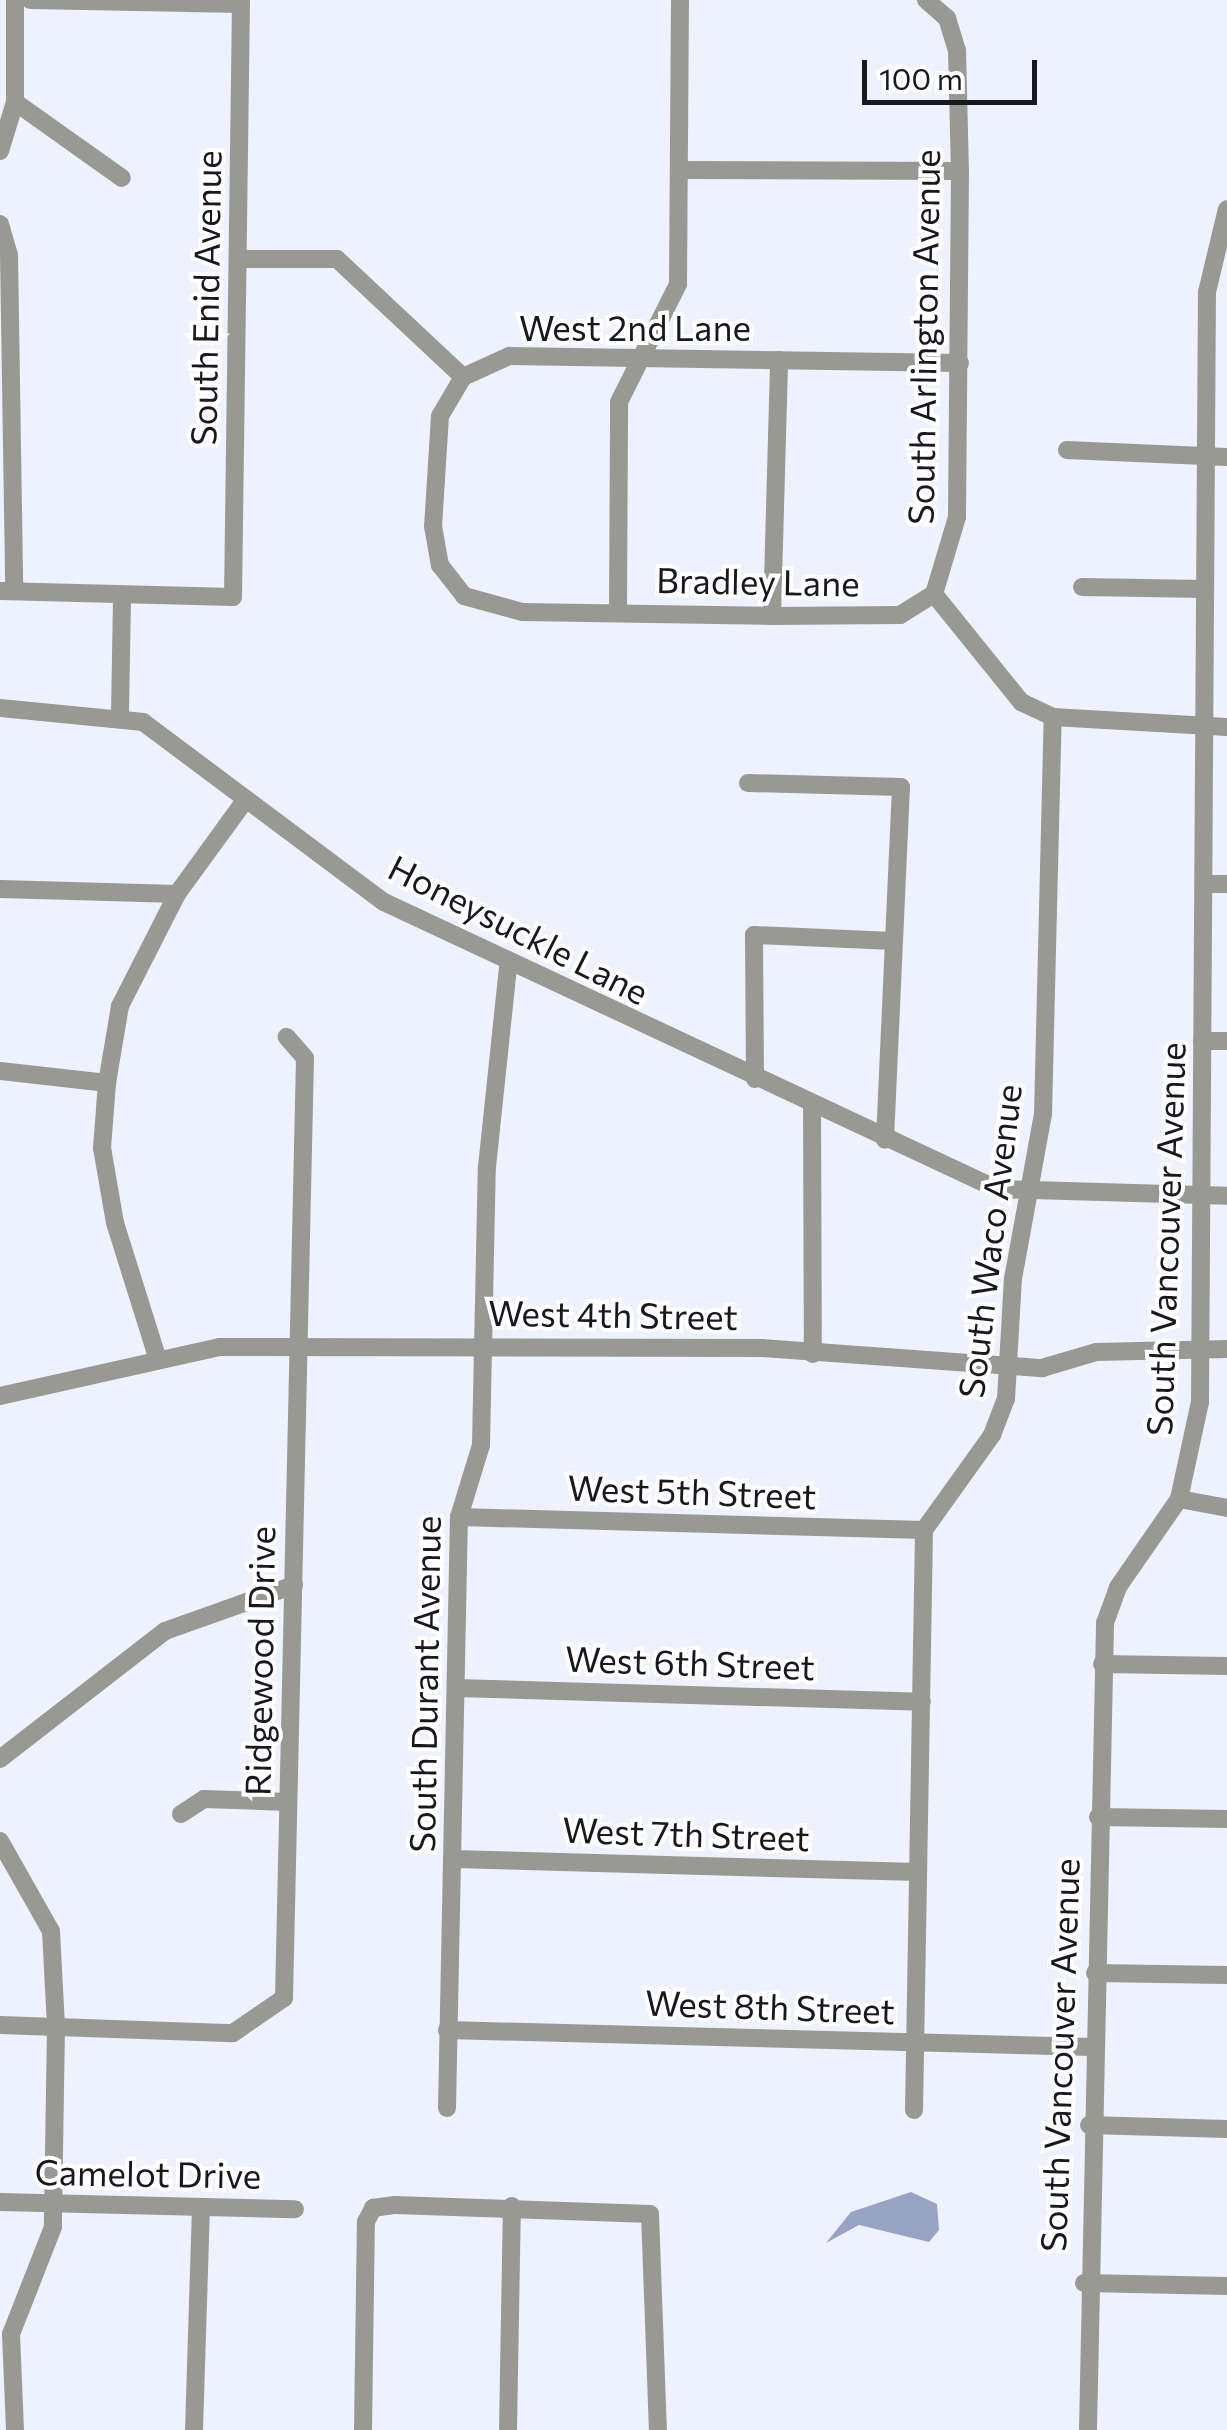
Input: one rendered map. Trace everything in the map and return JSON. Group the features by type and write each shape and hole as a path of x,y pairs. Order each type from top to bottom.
{"street":[{"path":"0,151 15,102 15,0"},
{"path":"30,0 241,2"},
{"path":"618,611 619,402 645,358 678,284 680,0"},
{"name":"South Enid Avenue","path":"122,596 232,597 241,2"},
{"name":"South Arlington Avenue","path":"934,594 957,517 960,363 957,50 938,6"},
{"path":"15,102 122,178"},
{"path":"679,170 960,171"},
{"name":"South Vancouver Avenue","path":"1088,2430 1084,2283 1102,1664 1118,1587 1179,1499 1200,1402 1207,292 1227,209"},
{"path":"0,224 9,255 7,591 122,596 120,713 0,708"},
{"path":"239,259 337,259 463,377"},
{"name":"West 2nd Lane","path":"463,377 508,356 960,363"},
{"path":"772,616 779,360"},
{"name":"Bradley Lane","path":"463,377 440,416 440,565 464,596 522,612 772,616 900,615 934,594"},
{"path":"1066,450 1227,457"},
{"path":"1082,587 1205,588"},
{"path":"934,594 1021,702 1053,717 1227,727"},
{"name":"Honeysuckle Lane","path":"120,713 246,798 384,902 508,967 885,1140 997,1188 1227,1196"},
{"name":"South Waco Avenue","path":"914,2110 924,1530 943,1492 992,1435 1008,1366 1042,1114 1053,717"},
{"path":"748,783 901,787 885,1140"},
{"path":"158,1360 114,1223 102,1148 107,1083 120,1006 177,894 246,798"},
{"path":"1206,884 1227,884"},
{"path":"0,889 177,894"},
{"path":"755,1078 754,936 893,942"},
{"name":"South Durant Avenue","path":"447,2108 459,1517 480,1445 486,1343 487,1166 508,967"},
{"name":"Ridgewood Drive","path":"0,2024 233,2033 284,1998 305,1058 286,1036"},
{"path":"1202,1040 1227,1041"},
{"path":"0,1071 107,1083"},
{"path":"812,1106 814,1354"},
{"name":"West 4th Street","path":"0,1396 220,1346 299,1352 486,1343 814,1354 1008,1366 1200,1348 1227,1349"},
{"path":"1179,1499 1227,1508"},
{"name":"West 5th Street","path":"459,1517 924,1530"},
{"path":"0,1759 164,1631 294,1585"},
{"path":"1102,1664 1227,1666"},
{"name":"West 6th Street","path":"456,1688 922,1702"},
{"path":"181,1814 204,1799 288,1802"},
{"path":"1098,1818 1227,1819"},
{"path":"0,1841 51,1931 56,2026 50,2246 8,2352 16,2430"},
{"name":"West 7th Street","path":"452,1859 918,1872"},
{"path":"1095,1972 1227,1975"},
{"name":"West 8th Street","path":"447,2030 1092,2047"},
{"path":"1088,2125 1227,2129"},
{"name":"Camelot Drive","path":"0,2202 295,2209"},
{"path":"363,2430 373,2208 512,2206 650,2214 658,2430"},
{"path":"508,2430 512,2206"},
{"path":"194,2430 200,2207"},
{"path":"1084,2283 1227,2286"}],"water":[{"path":"911,2192 937,2204 939,2230 929,2242 859,2225 826,2243 851,2212"}]}
